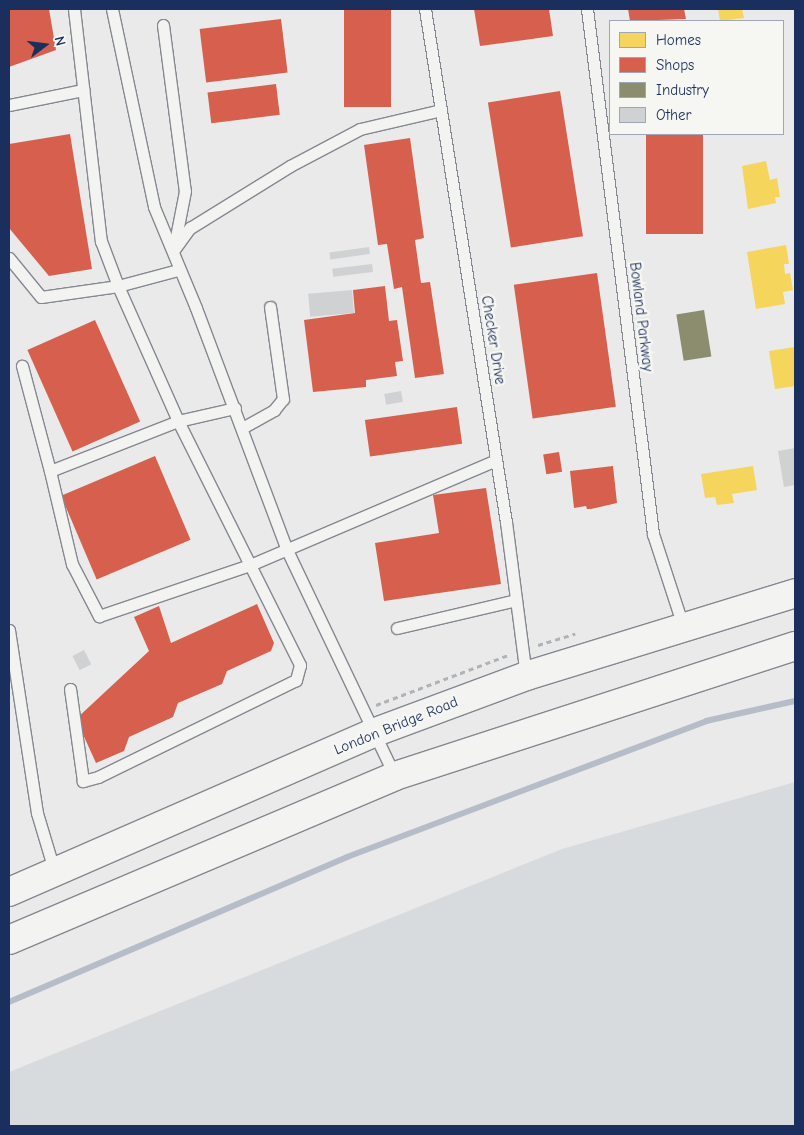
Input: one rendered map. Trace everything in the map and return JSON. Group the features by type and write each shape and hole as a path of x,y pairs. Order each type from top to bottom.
{"main road":[{"name":"London Bridge Road","path":"9,892 374,734 526,676 682,626 795,593"},
{"path":"9,940 395,776 795,646"}],"lane":[{"path":"70,689 83,781 98,777 296,680 300,666 178,421 118,286 101,241 74,9"},
{"path":"112,9 154,207 235,408 287,550 395,776"},
{"name":"Checker Drive","path":"425,9 496,460 526,676"},
{"name":"Bowland Parkway","path":"588,9 653,534 682,626"},
{"path":"163,25 185,191 173,251"},
{"path":"9,105 84,90"},
{"path":"173,251 190,228 298,162 360,129 441,110"},
{"path":"9,258 42,297 118,286 178,270"},
{"path":"242,428 274,410 283,399 270,307"},
{"path":"22,366 72,564 99,616 250,565 496,460"},
{"path":"50,472 178,421 235,408"},
{"path":"396,628 516,600"},
{"path":"9,630 37,813 54,873"}],"shaded area":[{"path":"795,782 795,1126 9,1126 9,1072 562,849"}],"building: Homes":[{"path":"718,9 742,9 744,18 720,20"},
{"path":"766,161 770,180 777,178 780,197 775,197 776,203 748,209 742,166"},
{"path":"786,245 789,264 784,264 785,274 790,273 793,290 783,292 785,304 756,309 747,252"},
{"path":"795,347 795,386 775,389 769,351"},
{"path":"753,466 757,490 732,494 734,503 717,505 715,497 705,498 701,474"}],"building: Shops":[{"path":"9,9 49,9 56,50 9,67"},
{"path":"344,9 391,9 391,107 344,107"},
{"path":"474,9 549,9 553,36 480,46"},
{"path":"628,9 684,9 686,19 658,20 630,20"},
{"path":"281,19 288,73 206,83 200,29"},
{"path":"276,84 280,115 211,123 208,92"},
{"path":"560,91 583,236 511,248 488,102"},
{"path":"70,134 92,269 49,276 9,228 9,144"},
{"path":"646,135 703,135 703,234 646,234"},
{"path":"410,138 424,238 415,240 421,283 430,282 444,374 415,378 402,287 394,289 387,244 378,245 364,145"},
{"path":"597,273 616,407 533,418 514,285"},
{"path":"385,286 389,321 397,320 403,361 395,362 397,376 366,380 366,387 313,392 304,320 355,313 353,290"},
{"path":"95,320 140,421 73,452 27,350"},
{"path":"457,407 462,444 370,457 365,420"},
{"path":"559,452 562,472 546,474 543,455"},
{"path":"155,456 191,540 97,580 61,496"},
{"path":"613,466 617,503 591,509 587,509 586,506 574,508 570,471"},
{"path":"486,488 501,584 384,601 375,543 439,533 433,495"},
{"path":"257,604 274,643 271,651 227,671 222,684 178,703 173,717 129,737 124,751 96,763 76,719 149,651 134,617 159,606 171,643"}],"building: Industry":[{"path":"704,310 711,356 684,361 676,314"}],"building: Other":[{"path":"369,247 370,254 330,259 329,253"},
{"path":"372,264 373,272 333,277 332,269"},
{"path":"352,290 354,313 310,317 308,294"},
{"path":"401,391 403,402 386,405 384,394"},
{"path":"795,448 795,485 784,487 778,451"},
{"path":"84,650 91,664 80,670 72,656"}],"waterway":[{"path":"9,1002 347,857 706,721 795,701"}]}
